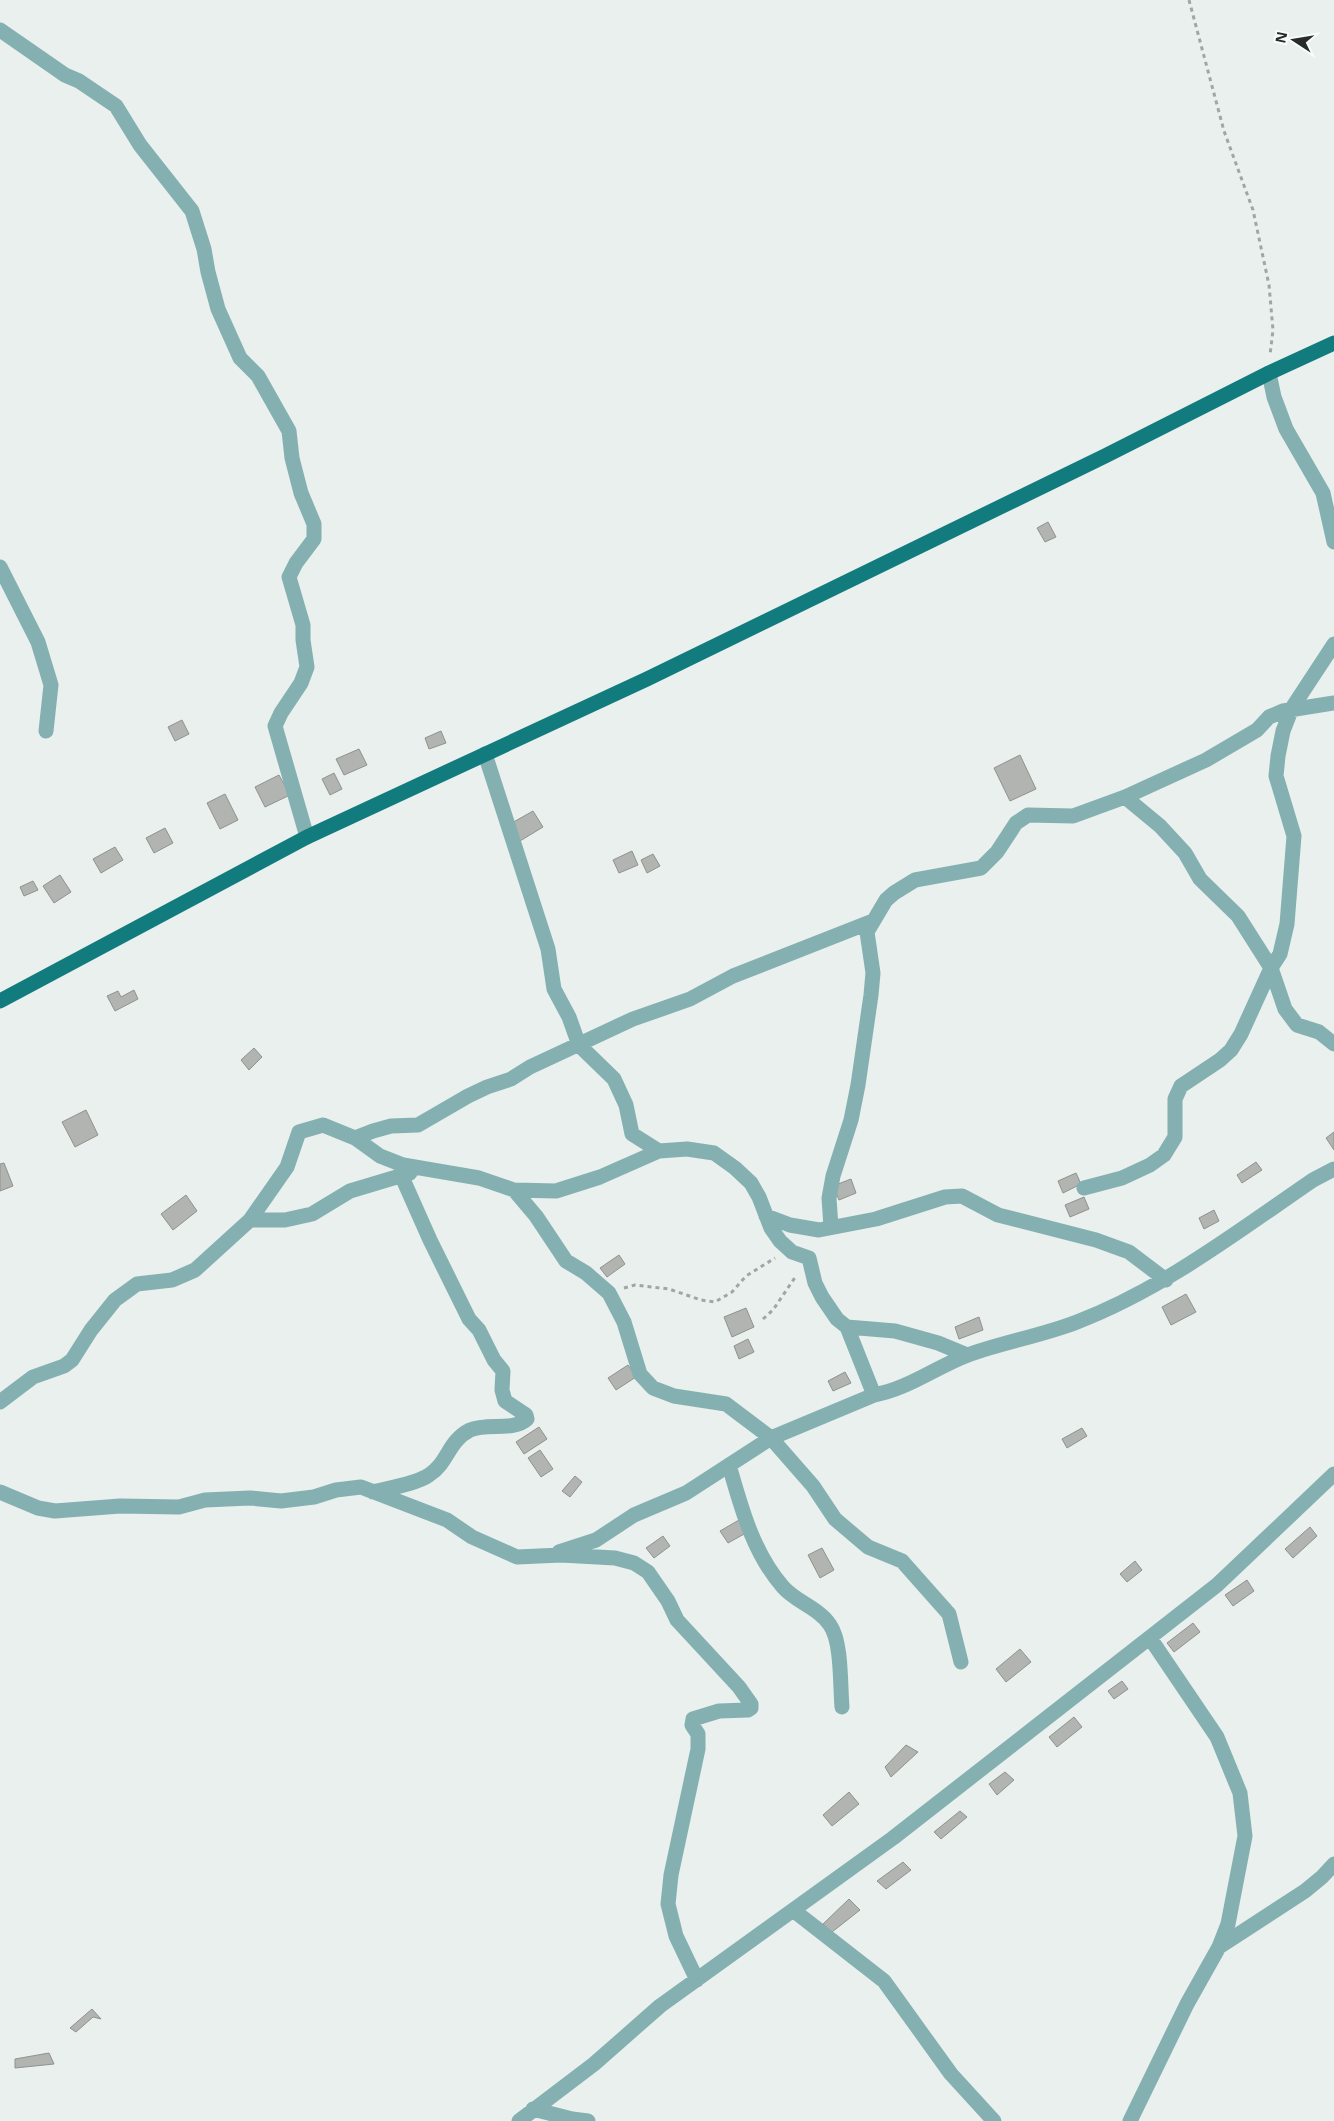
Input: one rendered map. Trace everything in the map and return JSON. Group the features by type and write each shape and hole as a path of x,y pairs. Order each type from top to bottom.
{"main road":[{"path":"0,1001 306,837 665,670 1096,461 1269,373 1334,343"}],"street":[{"path":"0,47 1,30"},
{"path":"1,30 65,75 79,81 116,106 140,145 192,211 204,249 218,309 240,358 258,376 289,432 292,458 301,494 314,530 314,539 296,563 289,577 303,625 307,667 301,683 281,713 275,726 306,837"},
{"path":"1269,373 1274,397 1286,429 1323,493 1334,542"},
{"path":"0,567 38,642 51,685 46,731"},
{"path":"1084,1188 1122,1178 1150,1165 1164,1154 1175,1136 1175,1099 1181,1086 1220,1060 1231,1050 1241,1034 1271,968 1280,954 1287,924 1294,836 1276,776 1278,756 1283,731 1292,708 1334,644"},
{"path":"831,1227 829,1198 833,1176 851,1120 865,1039 873,973 867,932 886,900 914,880 981,868 997,852 1016,823 1028,815 1073,816 1125,797 1206,760 1257,730 1269,717 1292,708 1334,703"},
{"path":"485,754 548,949 554,989 579,1045 614,1079 626,1105 632,1134 660,1151"},
{"path":"1125,797 1160,826 1185,853 1200,879 1238,916 1271,968 1285,1010 1296,1025 1319,1032 1334,1044"},
{"path":"355,1138 391,1126 418,1125 468,1096 511,1079 530,1067 633,1019 690,999 732,976 873,921"},
{"path":"0,1402 33,1377 64,1366 72,1360 91,1330 114,1300 125,1292 137,1284 172,1280 195,1270 250,1220 287,1167 299,1132 323,1125 355,1138 380,1156 403,1165 479,1178 514,1190 556,1191 600,1178 660,1151 687,1149 714,1153 735,1168 751,1183 759,1197 771,1228 792,1252 808,1258 815,1283 822,1297 837,1319 847,1327 874,1395"},
{"path":"250,1220 285,1220 312,1214 350,1191 402,1177 420,1168"},
{"path":"543,1558 596,1540 634,1515 686,1493 771,1438 874,1395 888,1392 923,1378 967,1355 1078,1322 1166,1280 1313,1180 1334,1169"},
{"path":"373,1492 430,1475 443,1460 455,1440 472,1429 520,1424 527,1419 526,1415 505,1400 502,1390 503,1371 494,1360 479,1330 469,1319 430,1240 402,1177"},
{"path":"514,1190 536,1216 566,1261 586,1273 609,1292 624,1322 640,1374 653,1388 674,1396 726,1404 771,1438 812,1486 835,1519 868,1547 902,1561 949,1614 960,1662"},
{"path":"766,1216 819,1230 876,1219 945,1197 962,1196 998,1215 1096,1240 1129,1252 1166,1280"},
{"path":"847,1327 895,1331 938,1343 967,1355"},
{"path":"729,1465 741,1507 760,1555 783,1587 830,1625 838,1644 842,1707"},
{"path":"520,2121 533,2109 594,2064 660,2006 893,1838 1217,1586 1334,1474"},
{"path":"0,1492 38,1508 54,1511 120,1506 179,1507 205,1500 250,1498 281,1501 314,1497 336,1490 361,1487 448,1520 472,1537 517,1557 615,1558 634,1563 648,1572 668,1601 677,1620 739,1687 751,1704 748,1710 719,1710 692,1719 692,1725 698,1734 698,1749 671,1875 668,1904 676,1936 697,1980"},
{"path":"1130,2121 1187,2004 1219,1947 1228,1924 1245,1836 1240,1793 1217,1736 1150,1638"},
{"path":"1219,1947 1257,1920 1305,1891 1334,1864"},
{"path":"793,1910 884,1981 951,2074 994,2121"},
{"path":"533,2109 572,2120 588,2121"}],"path":[{"path":"1189,0 1224,131 1253,210 1270,294 1273,330 1269,373"},
{"path":"609,1292 635,1285 669,1289 701,1300 715,1302 732,1292 746,1276 769,1260 792,1252"}],"building":[{"path":"1048,522 1056,537 1045,542 1037,528"},
{"path":"182,720 189,734 175,741 168,727"},
{"path":"441,731 446,743 429,749 425,738"},
{"path":"359,749 367,765 344,775 336,759"},
{"path":"1020,755 1036,789 1010,801 994,768"},
{"path":"334,773 342,789 330,795 322,779"},
{"path":"279,775 290,795 265,807 255,787"},
{"path":"225,794 238,820 220,829 207,803"},
{"path":"533,811 543,827 520,841 510,824"},
{"path":"165,828 173,843 154,853 146,838"},
{"path":"115,847 123,860 101,873 93,859"},
{"path":"632,851 638,865 619,873 613,860"},
{"path":"653,854 660,866 647,873 641,860"},
{"path":"60,875 71,892 54,903 43,886"},
{"path":"33,881 38,890 24,896 20,887"},
{"path":"134,990 138,999 115,1011 107,996 118,991 121,997"},
{"path":"254,1048 262,1057 249,1070 241,1060"},
{"path":"86,1110 98,1135 75,1147 62,1122"},
{"path":"1334,1132 1334,1150 1326,1138"},
{"path":"1256,1162 1262,1170 1242,1183 1237,1175"},
{"path":"4,1163 13,1186 0,1191 0,1164"},
{"path":"1076,1173 1081,1184 1063,1193 1058,1181"},
{"path":"851,1179 856,1193 839,1200 833,1186"},
{"path":"186,1195 197,1211 173,1230 161,1214"},
{"path":"1084,1197 1089,1209 1070,1217 1065,1205"},
{"path":"1214,1210 1219,1221 1204,1229 1199,1218"},
{"path":"619,1255 625,1264 607,1277 600,1268"},
{"path":"1186,1294 1196,1312 1171,1325 1162,1307"},
{"path":"746,1308 754,1327 732,1337 724,1317"},
{"path":"979,1317 983,1330 959,1339 955,1327"},
{"path":"748,1339 754,1352 739,1359 734,1346"},
{"path":"628,1365 636,1377 616,1390 608,1378"},
{"path":"845,1372 851,1383 833,1391 828,1381"},
{"path":"539,1427 547,1439 524,1454 516,1442"},
{"path":"1082,1428 1087,1436 1067,1448 1062,1439"},
{"path":"540,1450 553,1469 541,1477 528,1458"},
{"path":"575,1476 582,1482 570,1497 562,1491"},
{"path":"739,1520 746,1533 728,1543 720,1531"},
{"path":"1310,1527 1317,1536 1293,1558 1285,1549"},
{"path":"663,1536 670,1546 654,1558 646,1548"},
{"path":"822,1548 834,1570 820,1578 808,1555"},
{"path":"1135,1561 1142,1570 1127,1582 1120,1574"},
{"path":"1247,1580 1254,1591 1233,1606 1225,1595"},
{"path":"1193,1623 1200,1632 1174,1652 1167,1643"},
{"path":"1020,1649 1031,1662 1006,1682 996,1669"},
{"path":"1122,1681 1128,1689 1114,1699 1108,1691"},
{"path":"1074,1717 1082,1727 1057,1747 1049,1737"},
{"path":"906,1745 918,1752 891,1777 885,1767"},
{"path":"1005,1772 1014,1780 997,1795 989,1784"},
{"path":"849,1792 859,1804 832,1826 823,1815"},
{"path":"960,1811 967,1817 941,1839 934,1832"},
{"path":"903,1862 911,1870 886,1889 877,1881"},
{"path":"849,1899 860,1910 832,1932 823,1924"},
{"path":"92,2009 101,2019 93,2017 76,2032 70,2028"},
{"path":"49,2053 54,2064 15,2068 15,2059"}]}
